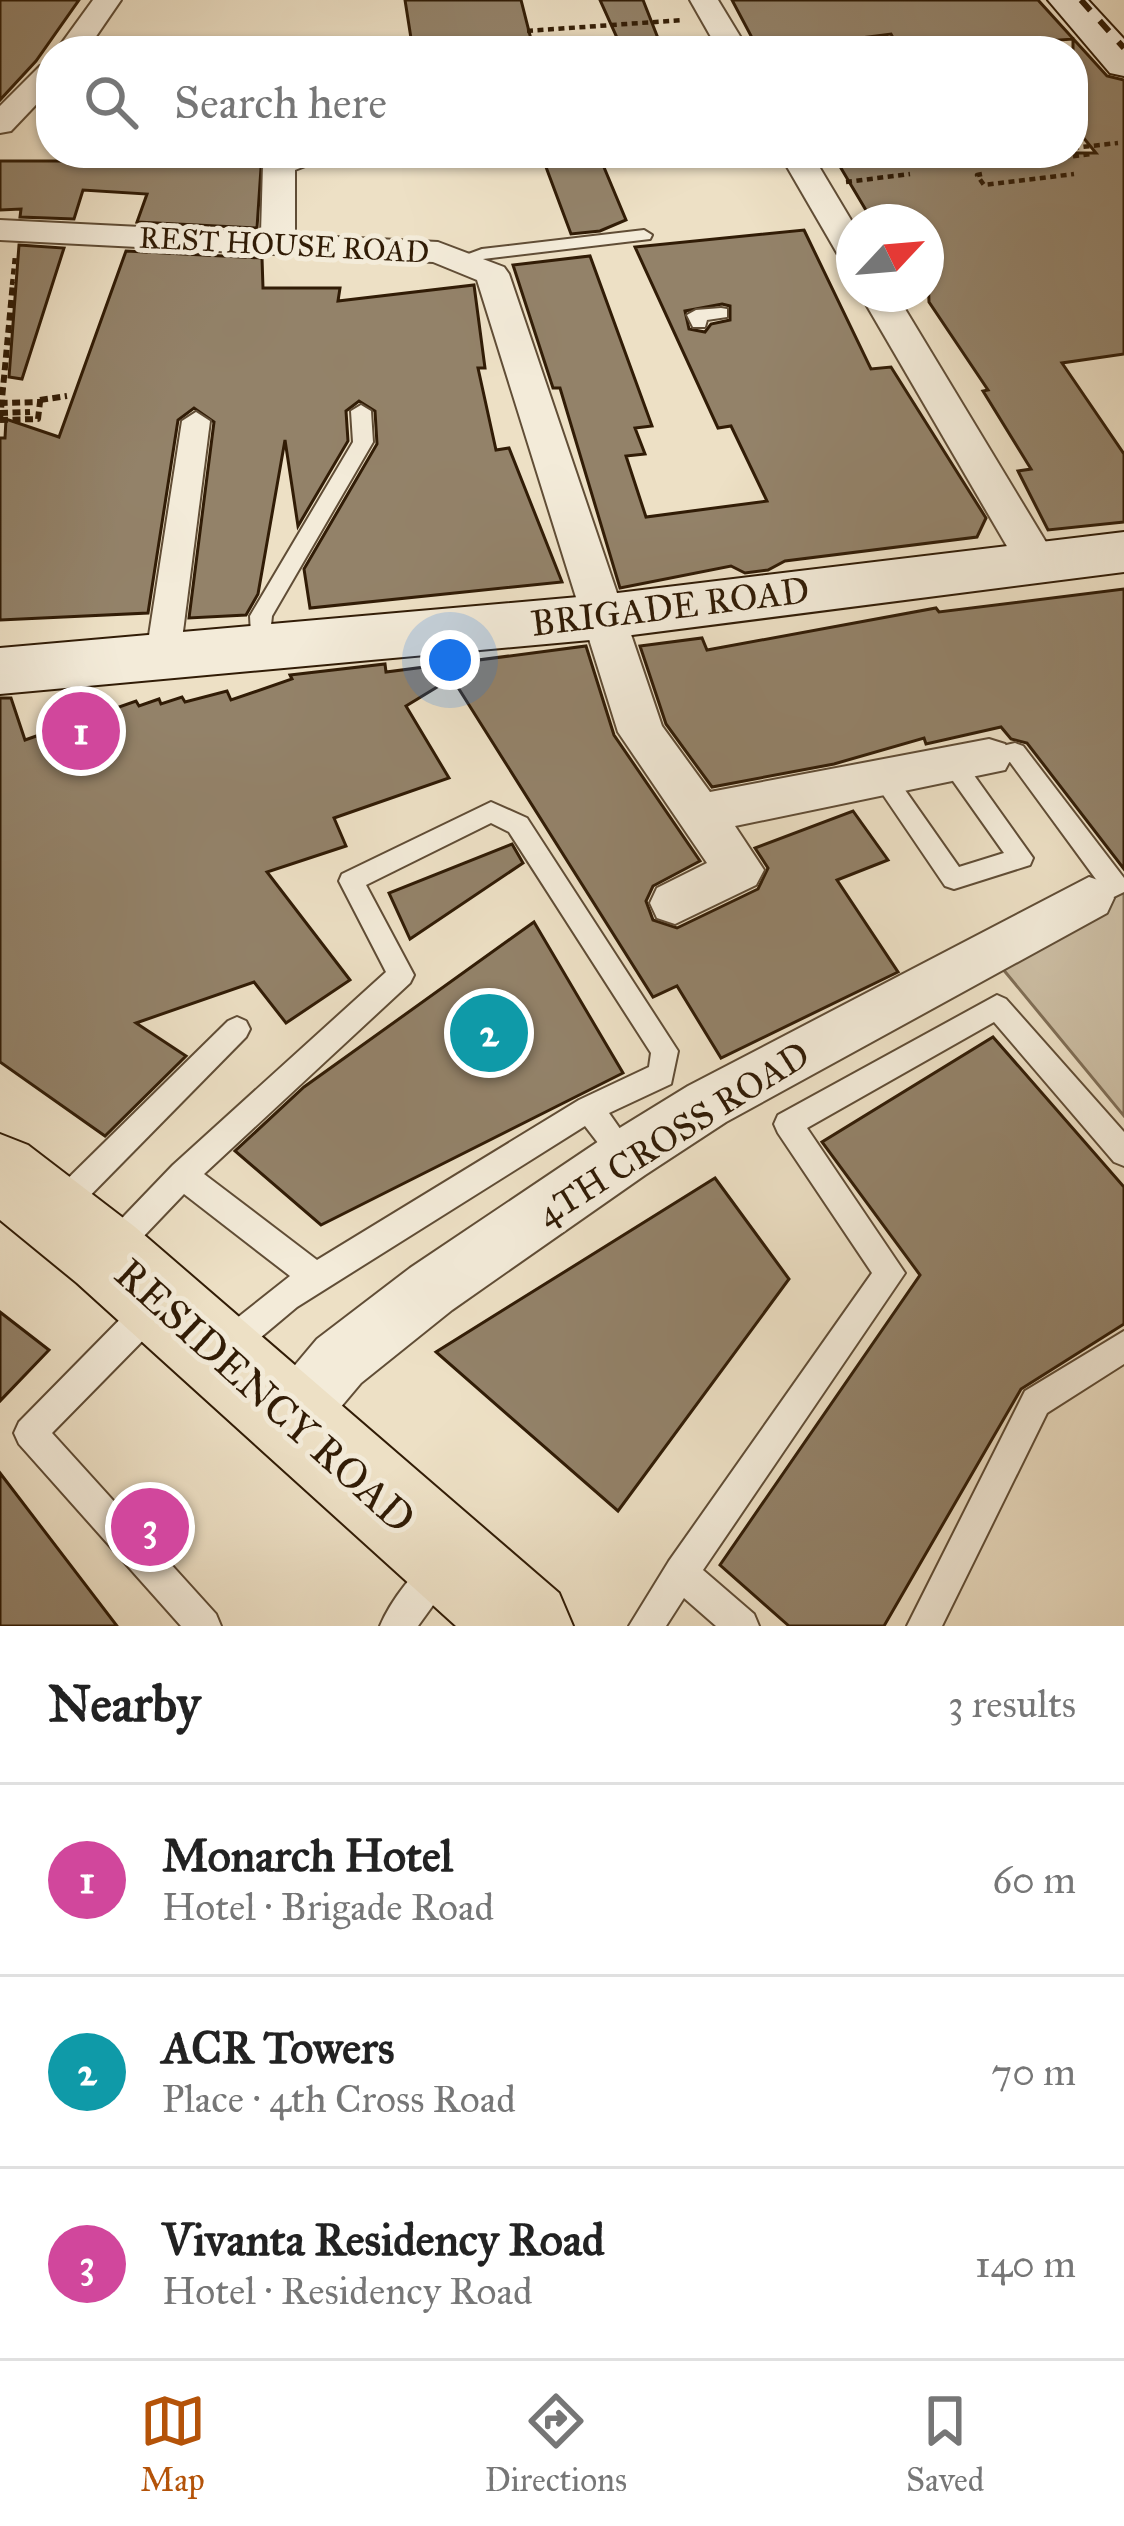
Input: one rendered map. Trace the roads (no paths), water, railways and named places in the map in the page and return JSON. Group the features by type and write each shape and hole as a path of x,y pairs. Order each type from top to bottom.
{"main road":[{"path":"1025,0 1055,36"},
{"path":"1067,0 1124,64"},
{"path":"1088,81 1116,124"},
{"name":"BRIGADE ROAD","path":"0,671 601,617 1124,552"},
{"name":"RESIDENCY ROAD","path":"108,1259 526,1626"}],"street":[{"path":"82,36 107,0"},
{"path":"710,9 725,36"},
{"path":"0,124 36,88"},
{"path":"278,243 279,168"},
{"path":"804,168 836,222"},
{"name":"REST HOUSE ROAD","path":"8,230 438,252 492,274 641,732 740,870 675,903"},
{"path":"889,312 1037,562"},
{"path":"163,655 196,422"},
{"path":"700,813 971,761"},
{"name":"4TH CROSS ROAD","path":"291,1418 339,1361 430,1289 625,1156 707,1104 1089,898"}],"lane":[{"path":"461,260 644,235"},
{"path":"699,323 695,316 721,313"},
{"path":"260,647 261,616 363,442 361,411"},
{"path":"883,778 954,879 1021,857 971,761 1016,752 1114,884 1089,898"},
{"path":"491,812 518,825 665,1051 661,1075 589,1109 272,1306 108,1259 183,1175 401,975 351,881 491,812"},
{"path":"646,1626 890,1273 788,1124 997,1007 1124,1153"},
{"path":"204,1626 30,1433 108,1259 237,1029"},
{"path":"589,1109 625,1156"},
{"path":"183,1175 316,1278"},
{"path":"924,1626 1036,1402 1124,1346"},
{"path":"397,1626 449,1561"},
{"path":"681,1573 742,1626"}],"railway":[{"path":"1081,0 1124,48"}],"place":[{"name":"Monarch Hotel","path":"81,731"},
{"name":"ACR Towers","path":"489,1033"},
{"name":"Vivanta Residency Road","path":"150,1527"}]}
